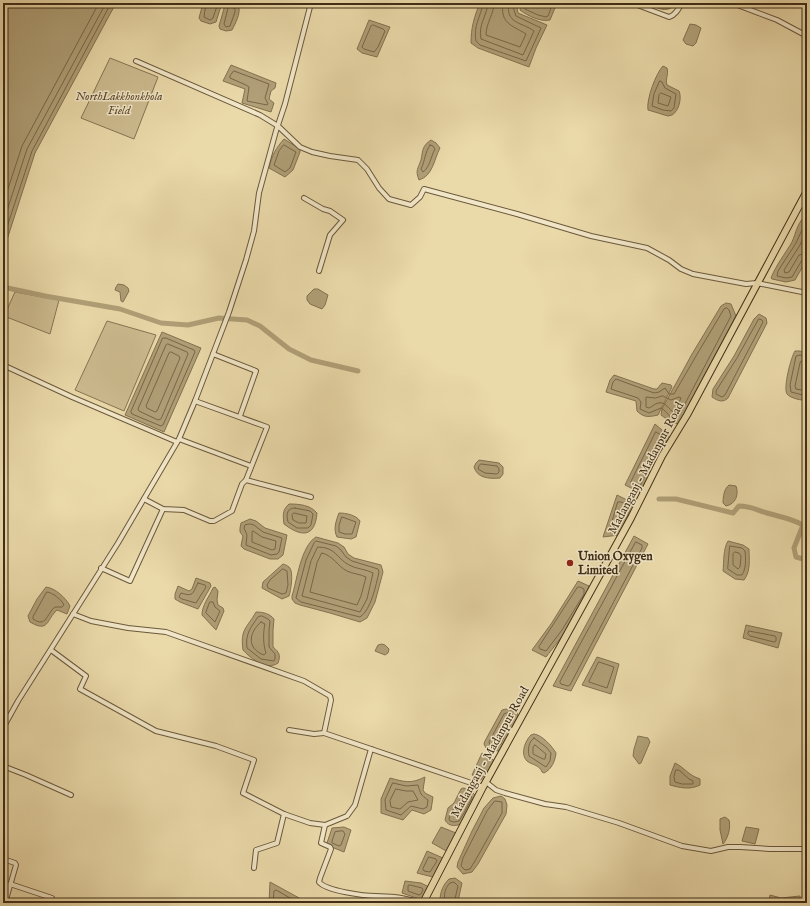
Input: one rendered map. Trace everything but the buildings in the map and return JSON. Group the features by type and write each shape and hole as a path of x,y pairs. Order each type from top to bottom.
{"main road":[{"name":"Madanganj - Madanpur Road","path":"423,903 484,784 632,518 662,456 687,415 807,191"}],"street":[{"path":"3,728 18,701 118,543 144,499 178,441 195,401 229,312 246,260 254,231 259,193 285,104 311,3"},
{"path":"632,3 669,16 672,16 682,3"},
{"path":"732,3 777,20 807,36"},
{"path":"136,61 260,115 278,126 300,147 312,152 358,160 367,169 379,188 389,199 411,205 420,197 424,189 591,236 647,248 669,260 681,269 693,274 746,284 757,283 807,293"},
{"path":"304,198 323,209 330,211 343,220 330,235 319,271"},
{"path":"213,354 256,371 240,416"},
{"path":"3,365 72,397 178,441 251,466"},
{"path":"144,499 163,509 184,510 210,521 232,511 242,484 246,480 268,427 195,401"},
{"path":"246,480 311,496"},
{"path":"101,568 130,581 163,509"},
{"path":"73,614 91,621 128,628 166,632 304,681 330,696 331,700 324,733"},
{"path":"51,650 86,676 80,689 136,721 156,731 216,746 254,760 243,793 284,814 310,823 325,825 347,816 355,805 371,749"},
{"path":"289,730 314,734 324,733 484,784 505,793 545,804 566,807 619,822 682,846 711,851 728,847 807,849"},
{"path":"3,766 32,777 70,795"},
{"path":"254,868 256,850 277,843 284,814"},
{"path":"325,825 322,843 330,847 330,849 320,878 319,882 321,885 356,894 396,897 423,903"},
{"path":"3,860 15,863 16,865 5,903"},
{"path":"10,884 52,898 51,903"}],"green space":[{"name":"NorthLakkhonkhola Field","path":"110,58 158,77 134,139 81,118"},
{"path":"15,292 59,300 50,334 4,316"},
{"path":"107,321 156,335 124,411 75,390"}],"water":[{"path":"3,3 116,3 35,153 3,252"},
{"path":"203,3 222,3 216,22 210,24 201,21 199,18"},
{"path":"227,3 239,7 239,13 232,30 226,31 220,29 219,26 225,5"},
{"path":"480,3 518,3 518,13 547,25 529,67 478,48 471,43 473,23"},
{"path":"521,3 557,3 550,20 542,20 534,18 520,10"},
{"path":"648,3 677,3 670,8 659,9"},
{"path":"369,20 390,27 377,57 362,53 357,49"},
{"path":"690,24 701,28 696,43 693,46 686,44 683,40"},
{"path":"231,65 276,83 275,88 271,91 269,99 274,103 271,112 242,103 245,89 223,81"},
{"path":"663,66 667,68 667,85 679,91 680,94 679,104 676,111 672,115 668,116 648,110 652,87 657,74"},
{"path":"284,139 300,149 293,170 285,177 269,168 271,159"},
{"path":"431,140 440,148 430,171 424,178 419,180 417,172 423,148"},
{"path":"807,215 807,259 795,280 786,282 772,279 771,278 775,269 792,242 799,223"},
{"path":"118,284 124,285 129,291 123,302 121,301 120,292 115,290"},
{"path":"314,289 318,289 328,295 322,309 310,304 307,300 307,296"},
{"path":"726,303 731,304 736,316 679,424 671,422 661,415 662,409 692,354 721,306"},
{"path":"759,314 766,318 767,323 728,398 722,401 716,400 712,397 713,389 734,356 754,319"},
{"path":"162,332 201,348 164,432 125,415"},
{"path":"795,351 800,351 807,354 807,400 799,400 791,397 786,391 788,372"},
{"path":"614,375 654,389 657,389 662,383 671,385 672,387 658,415 644,416 637,411 636,401 606,392 610,380"},
{"path":"655,424 669,436 641,493 625,485"},
{"path":"479,460 499,463 503,467 503,474 500,478 488,478 481,476 474,467"},
{"path":"729,485 736,486 737,495 732,503 726,506 723,503 724,496"},
{"path":"617,495 633,503 619,535 603,537"},
{"path":"289,504 297,504 311,508 317,513 316,521 310,531 301,533 284,524 284,511"},
{"path":"339,513 351,515 360,521 356,537 351,539 337,537 335,528"},
{"path":"250,519 256,521 265,528 287,535 283,555 278,559 270,559 244,549 241,546 243,536 240,532 241,523"},
{"path":"634,536 648,544 571,691 553,686"},
{"path":"316,537 338,543 354,558 381,565 383,572 375,602 367,618 360,622 300,605 295,603 292,599 303,555 311,541"},
{"path":"728,541 743,545 749,549 749,569 744,580 735,579 723,571 724,552"},
{"path":"283,564 291,569 292,581 289,596 282,599 262,588 263,582"},
{"path":"196,578 210,583 211,586 198,609 175,599 178,586 189,591 192,589"},
{"path":"578,581 589,586 583,604 572,623 546,657 532,650 551,624"},
{"path":"46,587 53,589 60,594 70,606 67,614 57,610 44,626 41,626 30,622 28,616 37,599"},
{"path":"215,587 218,591 218,605 223,608 224,611 216,630 202,615 204,604"},
{"path":"256,612 262,612 274,619 273,647 278,652 279,658 278,663 274,665 269,666 259,663 243,650 243,633"},
{"path":"746,625 782,633 778,648 743,638"},
{"path":"382,644 389,649 388,653 385,655 375,651 378,645"},
{"path":"597,657 619,664 611,694 582,685"},
{"path":"506,709 517,712 518,716 504,747 498,751 486,748 484,744 485,741 502,710"},
{"path":"534,734 540,736 546,741 556,753 553,764 544,773 538,766 527,761 524,755 524,748 527,741 531,735"},
{"path":"638,736 648,738 650,742 641,763 639,764 633,756"},
{"path":"482,753 495,761 481,780 472,775"},
{"path":"675,763 692,776 700,779 700,785 693,788 685,788 670,785 670,776"},
{"path":"425,777 423,790 425,793 433,797 431,810 424,814 412,810 403,820 381,813 381,799 390,778 408,782 416,781"},
{"path":"463,788 470,790 476,796 462,824 450,825 445,820 448,808 454,803 461,789"},
{"path":"501,796 505,799 507,805 506,814 478,864 472,872 463,874 457,867 458,862 472,831 484,808 493,798"},
{"path":"725,817 729,820 730,826 728,836 723,844 720,830 720,819"},
{"path":"344,827 351,830 344,852 329,846 327,843 332,828"},
{"path":"441,827 456,833 448,852 432,843"},
{"path":"746,827 759,829 755,844 742,841"},
{"path":"427,851 443,858 433,877 417,873"},
{"path":"455,878 462,883 458,901 457,903 443,903 440,901 441,892 449,879"},
{"path":"405,881 421,883 429,887 422,900 402,893"},
{"path":"270,882 301,899 313,903 269,903"},
{"path":"770,895 781,898 800,896 801,903 770,903"}],"waterway":[{"path":"3,287 120,309 161,323 188,325 219,318 247,320 260,326 289,349 311,360 358,371"},
{"path":"659,499 676,499 733,513 739,506 747,507 794,521 803,525 794,548 796,557 807,560"}],"place":[{"name":"Union Oxygen Limited","path":"570,563"}]}
